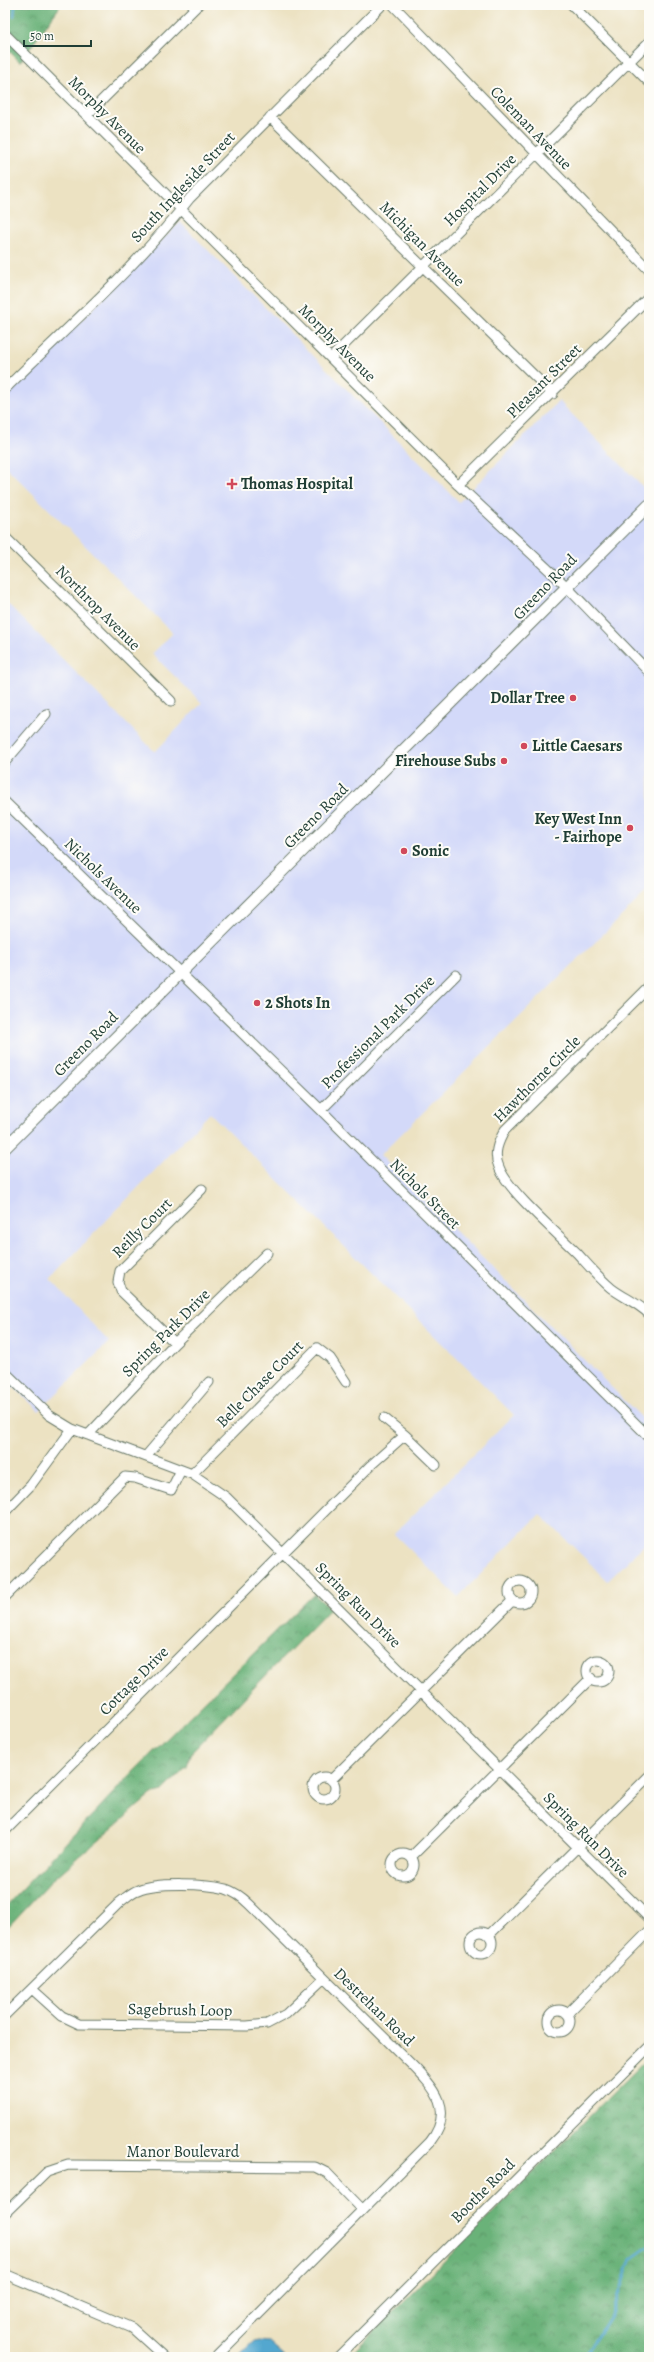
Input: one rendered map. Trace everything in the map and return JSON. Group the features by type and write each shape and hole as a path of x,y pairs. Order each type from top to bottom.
{"main road":[{"name":"Greeno Road","path":"5,1148 179,972 266,889 566,586 649,505"}],"street":[{"path":"87,115 188,8 198,5"},
{"name":"South Ingleside Street","path":"5,390 129,267 190,198 382,5"},
{"name":"Coleman Avenue","path":"393,5 536,156 649,270"},
{"path":"572,5 649,82"},
{"name":"Morphy Avenue","path":"5,34 458,485 566,586 649,672"},
{"name":"Hospital Drive","path":"331,358 424,268 649,42"},
{"name":"Michigan Avenue","path":"270,117 553,394"},
{"name":"Pleasant Street","path":"458,485 553,394 649,297"},
{"name":"Northrop Avenue","path":"5,537 170,702"},
{"path":"5,762 46,714"},
{"name":"Nichols Avenue","path":"5,802 179,972"},
{"name":"Nichols Street","path":"179,972 321,1110 649,1437"},
{"name":"Professional Park Drive","path":"321,1110 456,975"},
{"name":"Hawthorne Circle","path":"649,987 505,1130 500,1138 496,1152 499,1167 508,1183 612,1288 640,1305 649,1314"},
{"name":"Reilly Court","path":"175,1343 121,1291 118,1282 120,1272 202,1189"},
{"name":"Spring Park Drive","path":"88,1435 175,1343 267,1253"},
{"name":"Belle Chase Court","path":"192,1474 317,1348 330,1358 346,1382"},
{"name":"Spring Run Drive","path":"5,1372 49,1415 72,1429 192,1474 226,1496 284,1552 649,1918"},
{"path":"146,1456 209,1382"},
{"path":"384,1418 406,1435 436,1465"},
{"path":"5,1512 31,1485 72,1429"},
{"name":"Cottage Drive","path":"5,1831 371,1465 406,1435"},
{"path":"5,1597 125,1477 135,1478 171,1490 181,1470"},
{"path":"331,1780 513,1600"},
{"path":"411,1857 591,1678"},
{"path":"489,1935 649,1776"},
{"name":"Destrehan Road","path":"5,2015 128,1895 137,1890 154,1887 207,1886 235,1893 250,1904 323,1979 425,2077 440,2102 441,2123 437,2133 216,2357"},
{"path":"567,2014 649,1931"},
{"name":"Sagebrush Loop","path":"32,1988 62,2016 79,2024 247,2026 268,2024 277,2020 295,2007 323,1979"},
{"name":"Boothe Road","path":"338,2357 649,2047"},
{"name":"Manor Boulevard","path":"5,2213 47,2172 68,2165 315,2167 327,2173 362,2209"},
{"path":"5,2274 132,2328 164,2357"}],"shaded area":[{"path":"180,222 459,502 559,401 646,490 649,488 649,889 380,1155 649,1425 649,1540 608,1581 540,1514 458,1597 394,1534 514,1415 210,1113 50,1279 109,1342 39,1411 14,1387 5,1396 5,601 155,752 202,703 152,654 173,633 5,466 5,396"}],"green space":[{"path":"5,5 61,5 20,62 5,47"},
{"path":"314,1594 330,1609 190,1754 187,1767 163,1791 152,1794 50,1882 5,1930 5,1907 136,1769"},
{"path":"649,2057 649,2357 348,2357"}],"water":[{"path":"254,2342 268,2342 285,2357 238,2357"}],"waterway":[{"path":"14,16 15,5"},
{"path":"584,2357 611,2315 631,2259 649,2246"}],"place":[{"name":"Thomas Hospital","path":"232,484"},
{"name":"Dollar Tree","path":"573,698"},
{"name":"Little Caesars","path":"524,746"},
{"name":"Firehouse Subs","path":"504,761"},
{"name":"Key West Inn - Fairhope","path":"630,828"},
{"name":"Sonic","path":"404,851"},
{"name":"2 Shots In","path":"257,1003"}]}
